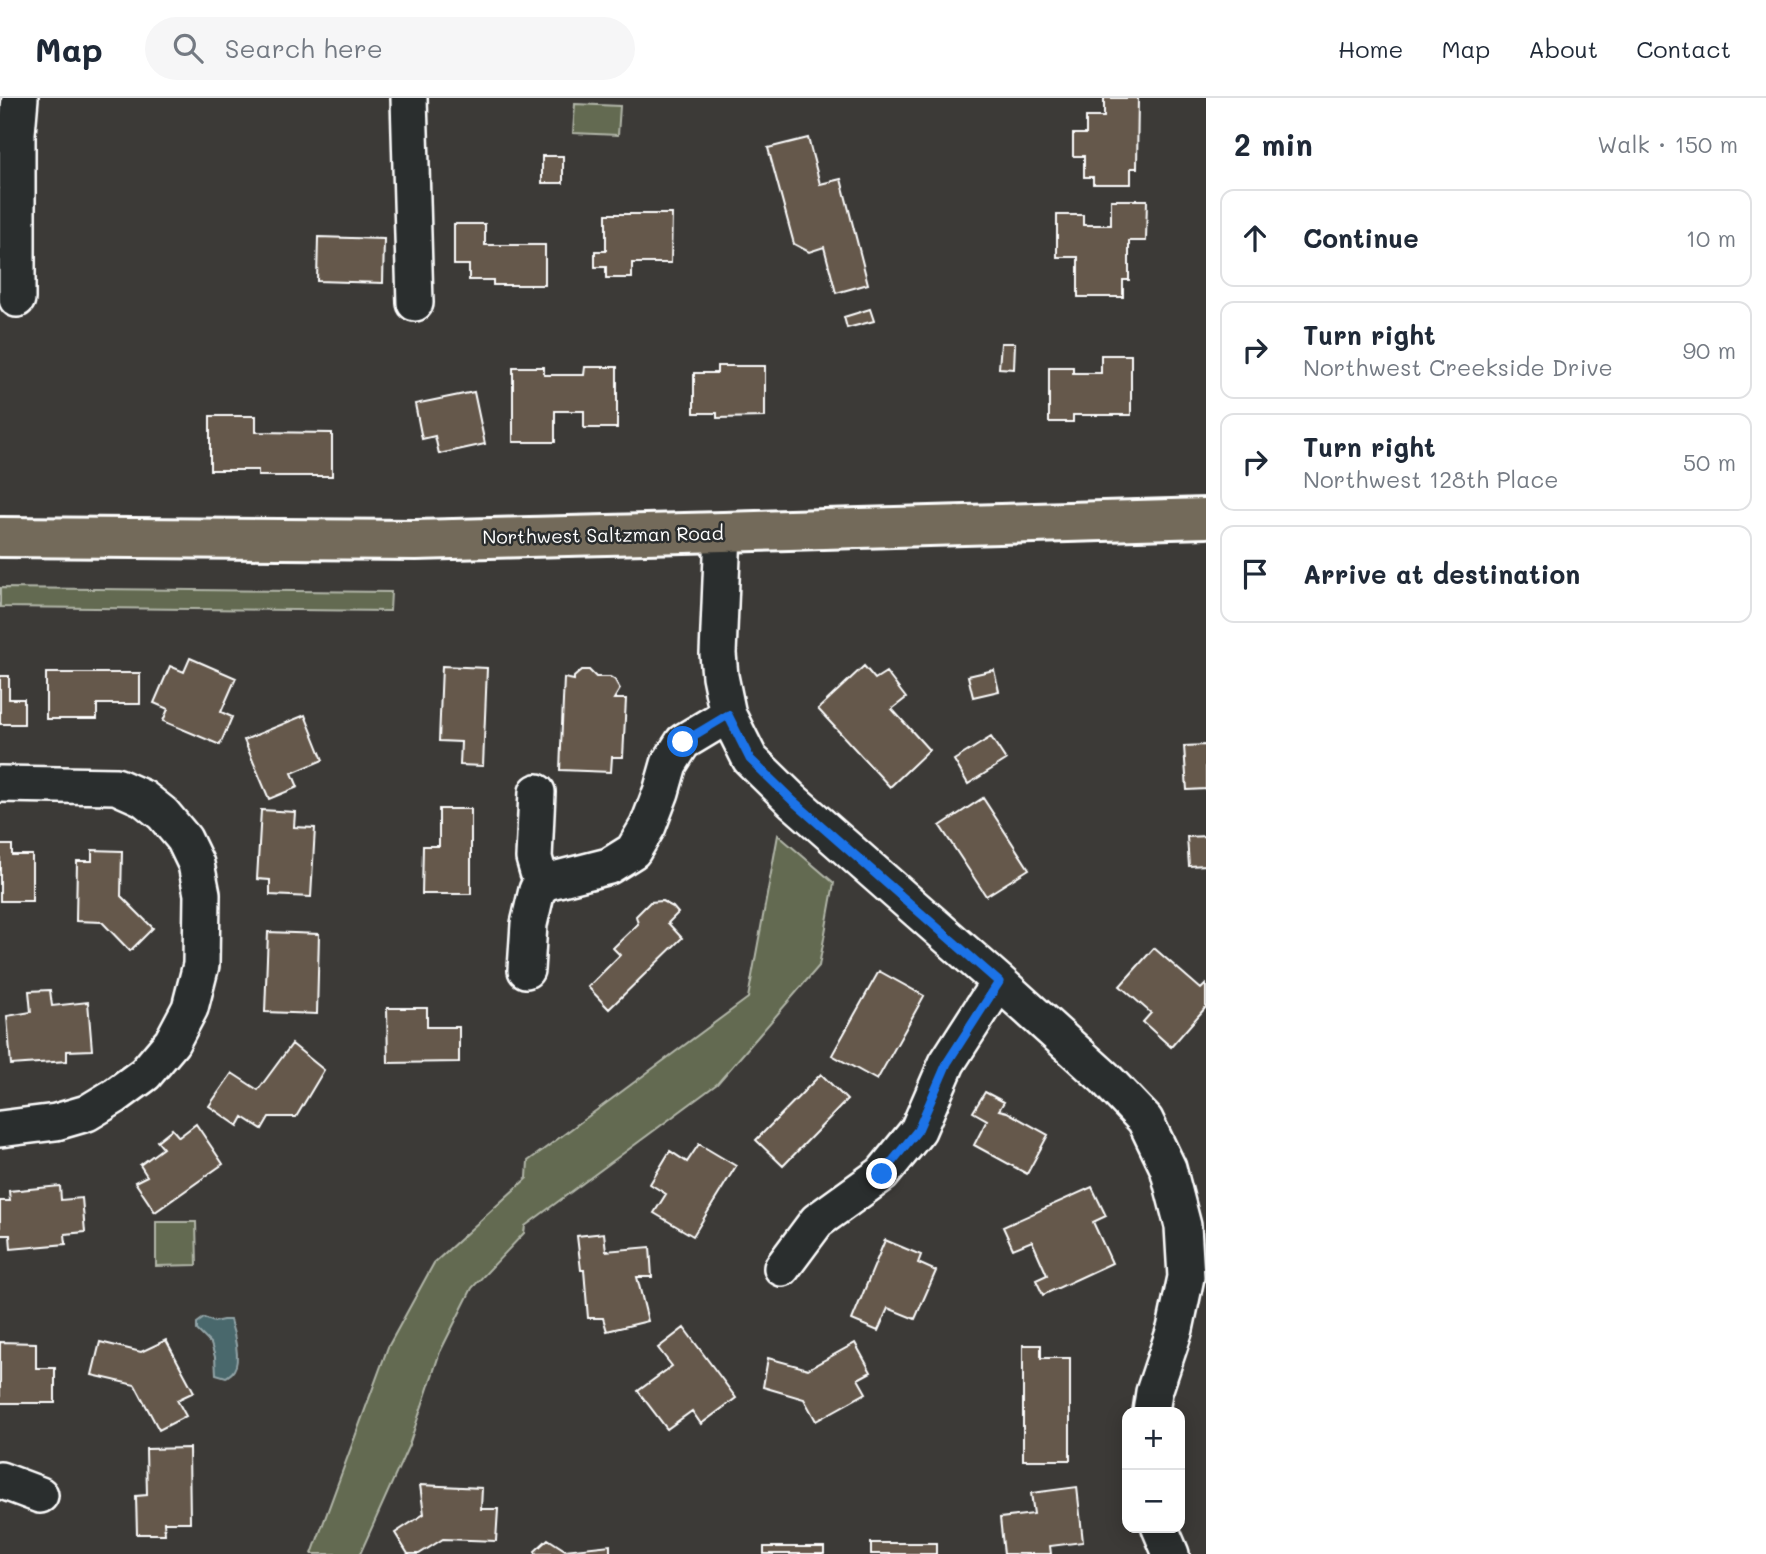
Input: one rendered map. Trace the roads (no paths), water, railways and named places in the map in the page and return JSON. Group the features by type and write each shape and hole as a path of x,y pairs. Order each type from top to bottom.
{"main road":[{"name":"Northwest Saltzman Road","path":"0,537 416,540 1206,518"}],"street":[{"path":"17,299 17,133 20,98"},
{"path":"409,98 415,303"},
{"path":"723,532 718,654 720,676 728,715 750,759 793,801 1105,1078 1145,1120 1168,1168 1183,1226 1186,1277 1175,1329 1154,1392 1152,1407"},
{"path":"526,970 529,924 537,890 546,882 609,866 632,850 648,827 670,764 683,742 728,715"},
{"path":"0,784 116,786 143,798 163,814 184,839 195,864 202,894 201,965 190,1008 172,1042 145,1074 88,1113 55,1122 0,1129"},
{"path":"537,792 534,858 538,872 546,882"},
{"path":"782,1268 817,1221 882,1174 918,1130 947,1063 999,982"},
{"path":"0,1480 40,1495"},
{"path":"1162,1533 1171,1554"}],"water":[{"path":"204,1318 214,1322 230,1320 237,1360 233,1371 226,1377 216,1374 211,1344 197,1330 197,1323"}]}
